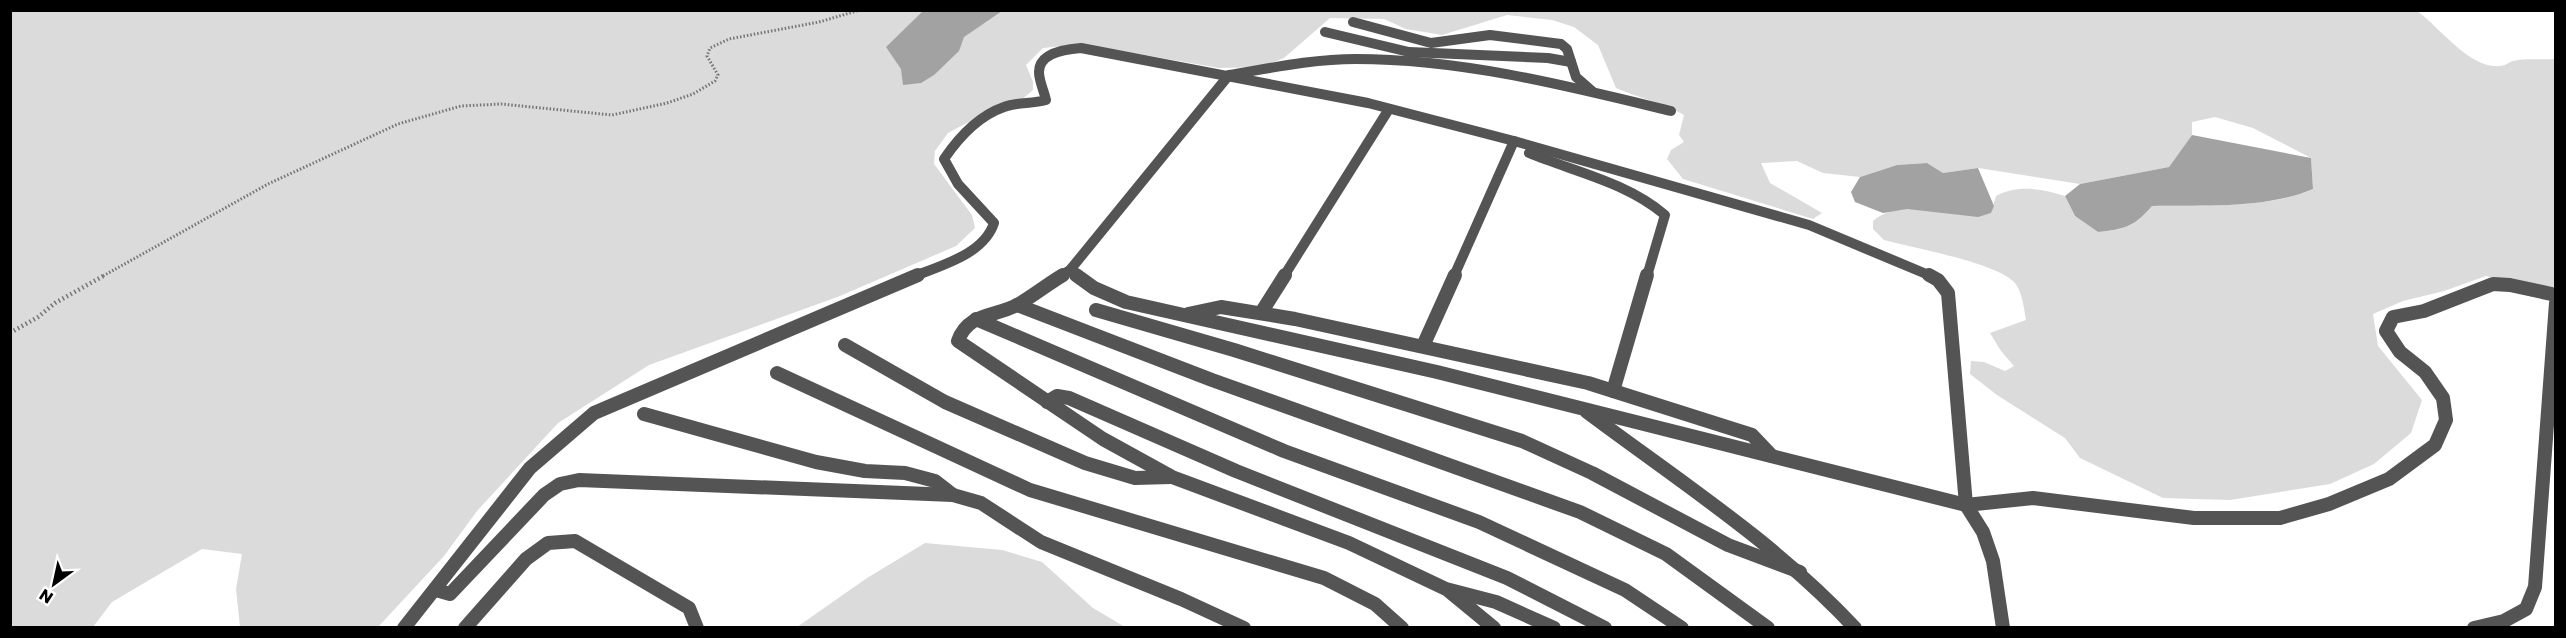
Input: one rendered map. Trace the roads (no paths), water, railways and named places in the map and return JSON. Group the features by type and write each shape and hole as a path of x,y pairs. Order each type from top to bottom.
{"lane":[{"path":"1353,22 1431,43 1490,35 1561,44 1567,49 1576,77 1593,92"},
{"path":"1325,32 1409,52 1509,56 1571,62"},
{"path":"404,627 436,590 530,468 594,413 953,260 977,246 991,234 994,222 958,184 944,159 955,142 972,125 1004,107 1038,104 1046,100 1039,71 1050,55 1064,49 1081,48 1229,75 1389,109 1514,141 1809,225 1920,270 1938,280 1948,292 1966,505 1983,532 1993,561 2003,627"},
{"path":"1554,627 1496,602 1446,589 1349,543 1172,477 1103,439 957,341 962,329 976,319 1017,305 1070,270 1229,75 1305,63 1379,60 1509,76 1593,92 1671,111"},
{"path":"1261,313 1389,109"},
{"path":"1423,346 1514,141"},
{"path":"1514,141 1530,154 1633,193 1656,205 1665,215 1612,391"},
{"path":"1070,270 1094,288 1126,302 1437,372 1966,505 2033,498 2194,518 2280,518 2329,504 2389,479 2435,445 2446,420 2443,398 2425,372 2400,351 2386,331 2393,317 2424,311 2493,284 2510,285 2556,295"},
{"path":"2474,627 2504,621 2526,609 2535,587 2556,303"},
{"path":"1017,305 1212,380 1580,512 1666,554 1768,627"},
{"path":"1184,315 1221,307 1261,313 1588,383 1752,435 1773,457"},
{"path":"1096,310 1234,350 1522,441 1564,458 1693,528 1761,560 1800,572"},
{"path":"976,319 1063,358 1284,450 1479,522 1625,590 1682,627"},
{"path":"845,345 945,402 1085,464 1135,478 1172,477"},
{"path":"777,373 1030,490 1324,578 1375,604 1402,627"},
{"path":"1047,402 1057,396 1069,398 1156,438 1306,499 1502,574 1569,606 1605,627"},
{"path":"1584,410 1768,544 1830,598 1855,627"},
{"path":"644,414 816,462 865,471 905,473 935,481 953,495"},
{"path":"436,590 450,594 544,495 560,484 579,480 953,495 981,503 1041,542 1244,627"},
{"path":"465,627 526,559 548,543 575,541 689,608 697,627"},
{"path":"1446,589 1494,627"}]}
